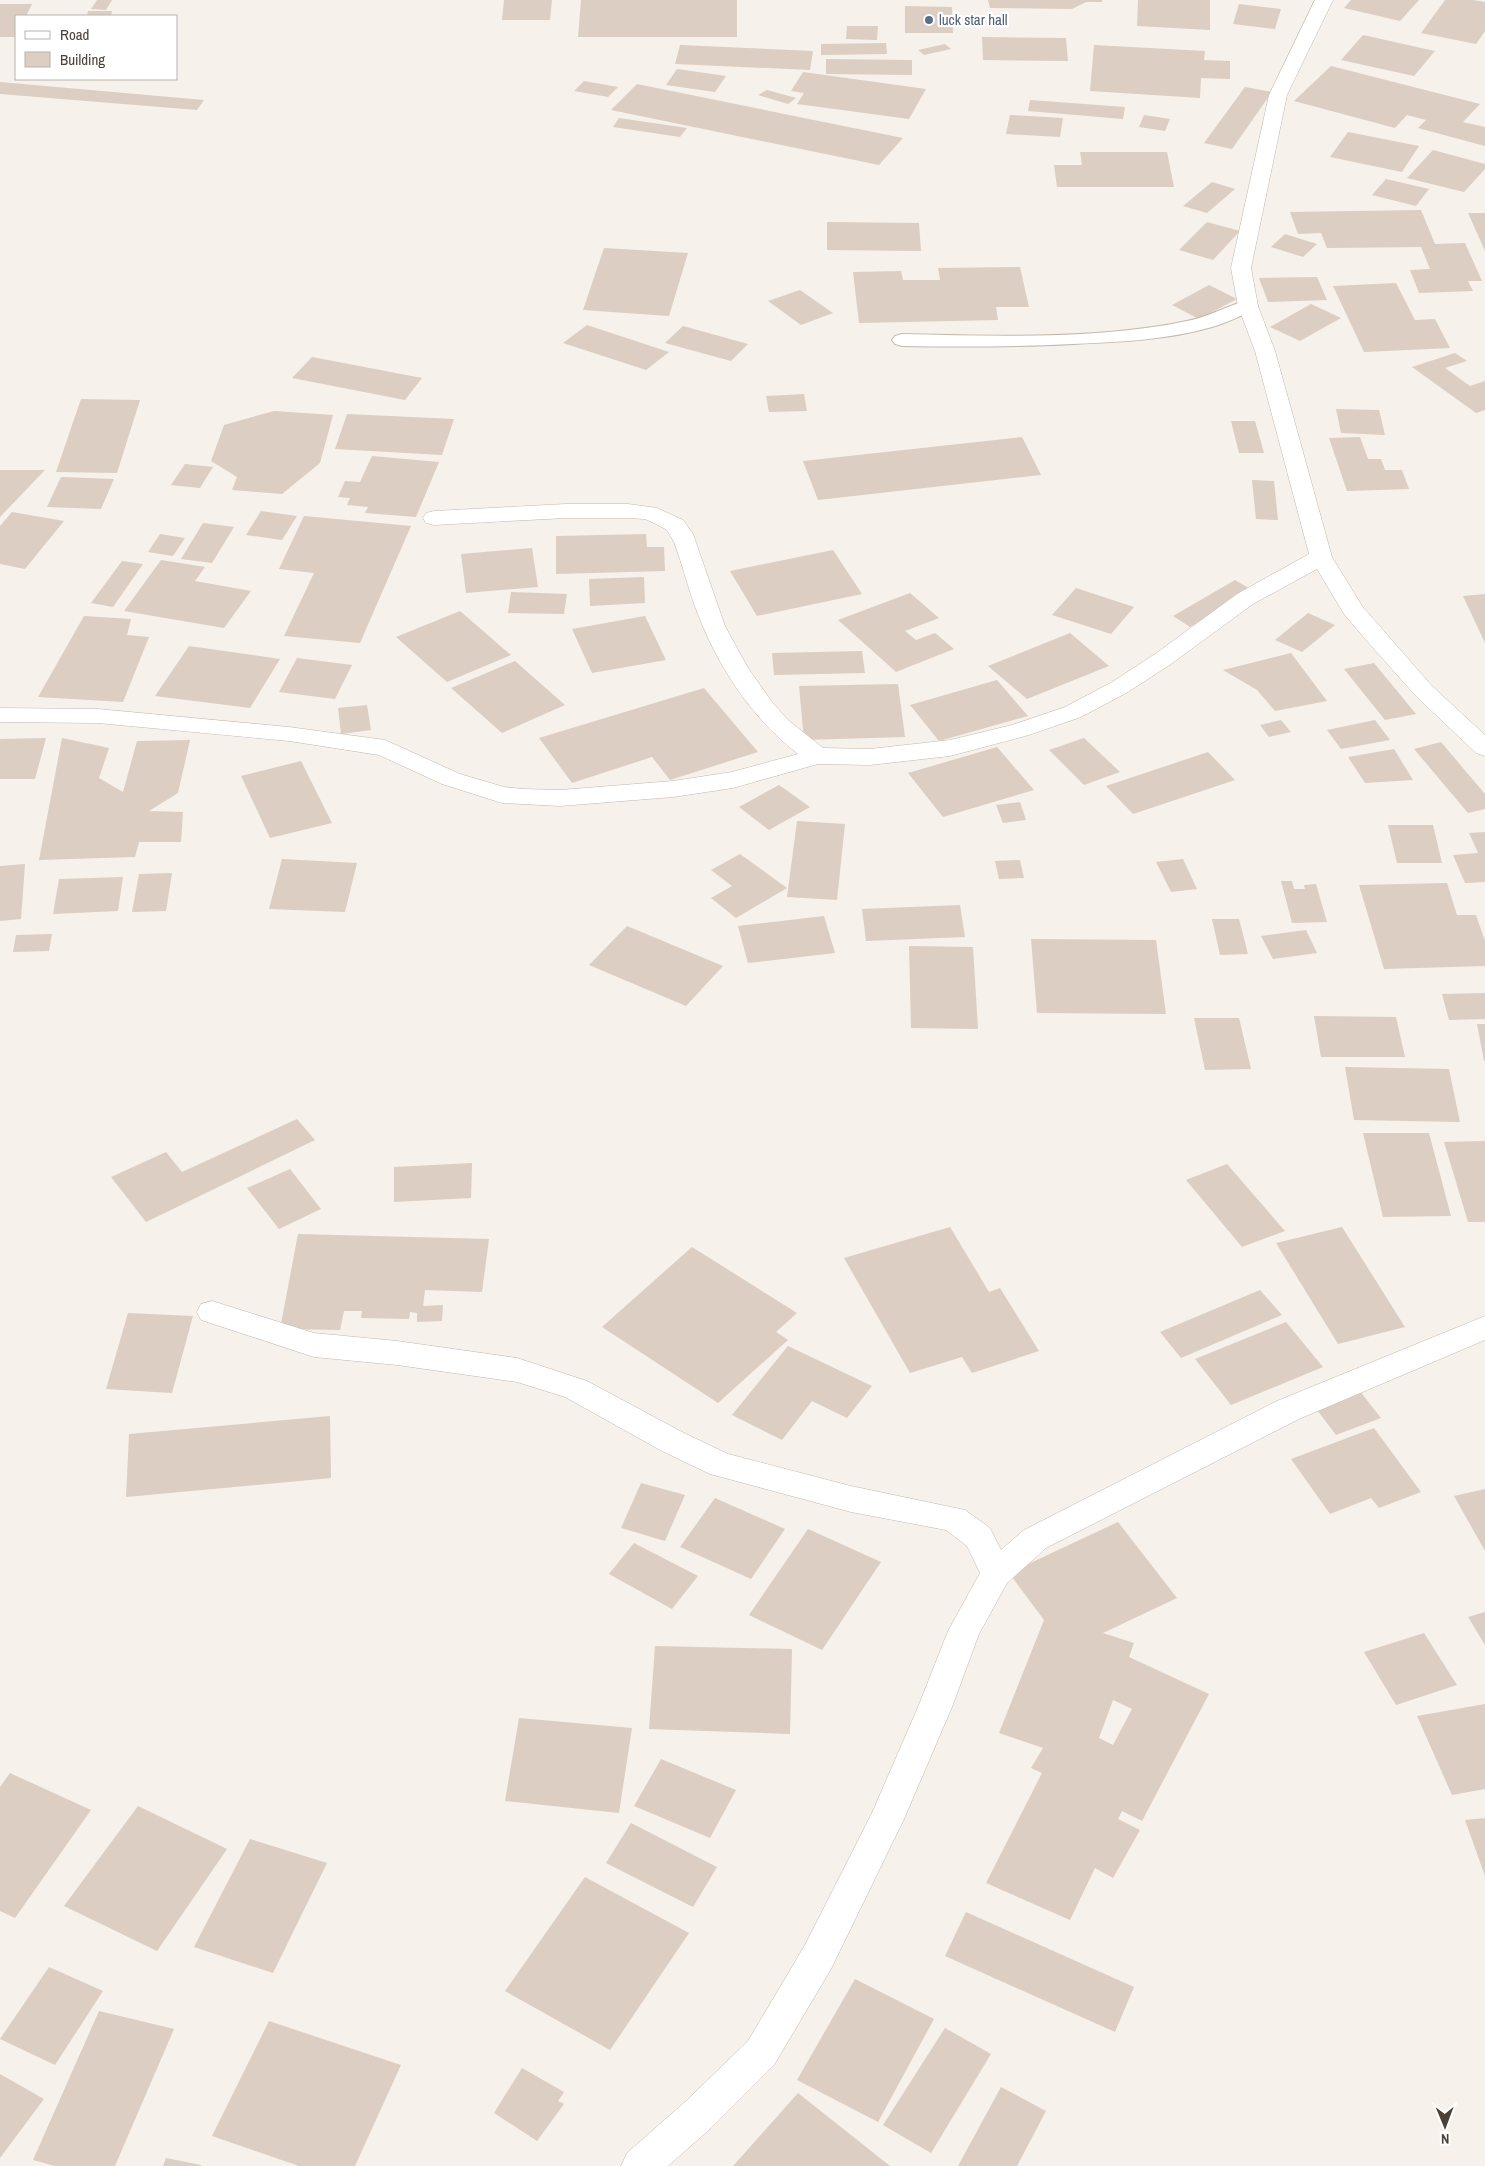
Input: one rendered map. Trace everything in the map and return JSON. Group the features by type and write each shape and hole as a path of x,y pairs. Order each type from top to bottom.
{"street":[{"path":"1324,0 1278,95 1242,268 1248,306 1265,351 1321,557 1352,609 1382,644 1424,691 1485,748"},
{"path":"434,518 600,510 648,514 669,521 682,534 706,605 723,644 747,686 765,710 784,730 817,756"},
{"path":"0,715 98,716 289,734 385,748 418,766 476,788 502,795 538,799 664,790 748,776 817,756 870,757 950,748 1020,730 1073,712 1120,687 1163,659 1245,599 1321,557"},
{"path":"212,1312 314,1345 517,1370 576,1389 673,1442 721,1465 851,1499 954,1519 980,1537 996,1574"},
{"path":"640,2166 698,2115 761,2053 818,1957 887,1819 935,1708 964,1631 996,1574 1034,1539 1280,1415 1485,1327"}],"lane":[{"path":"902,340 964,341 1120,337 1190,327 1248,306"}],"building":[{"path":"97,0 112,0 106,10 91,9"},
{"path":"504,0 552,0 550,20 502,20"},
{"path":"581,0 737,0 737,37 578,37"},
{"path":"988,0 1102,0 1102,2 1086,2 1072,9 990,8"},
{"path":"1138,0 1210,0 1210,30 1137,26"},
{"path":"1351,0 1419,0 1400,21 1344,8"},
{"path":"1445,0 1485,2 1485,31 1476,44 1421,33"},
{"path":"0,4 32,4 26,15 15,15 15,37 0,37"},
{"path":"1239,4 1281,9 1275,29 1233,24"},
{"name":"luck star hall","path":"905,6 952,7 953,33 905,33"},
{"path":"88,11 112,11 111,15 87,15"},
{"path":"847,26 878,26 877,40 846,39"},
{"path":"1363,35 1435,51 1414,76 1341,60"},
{"path":"982,37 1066,38 1068,61 983,60"},
{"path":"886,43 887,54 821,55 821,44"},
{"path":"945,44 951,49 924,55 918,50"},
{"path":"680,45 813,51 810,70 675,64"},
{"path":"1094,45 1205,51 1204,60 1230,61 1230,79 1201,78 1200,98 1090,91"},
{"path":"826,59 912,60 912,75 826,74"},
{"path":"1331,66 1480,104 1463,122 1485,127 1485,146 1418,128 1426,120 1407,115 1395,128 1294,101"},
{"path":"677,69 726,76 715,92 666,85"},
{"path":"803,72 926,89 909,119 797,104 804,93 791,91"},
{"path":"584,81 618,87 608,97 574,91"},
{"path":"0,82 204,100 197,110 0,94"},
{"path":"637,84 903,138 879,165 611,110"},
{"path":"1245,87 1272,92 1232,149 1204,143"},
{"path":"767,90 796,98 788,104 758,95"},
{"path":"1030,100 1125,107 1123,119 1028,111"},
{"path":"1010,115 1063,118 1060,137 1006,134"},
{"path":"1144,115 1170,119 1165,131 1139,127"},
{"path":"619,118 687,128 680,137 613,127"},
{"path":"1348,132 1419,146 1402,172 1330,157"},
{"path":"1433,150 1485,164 1485,169 1464,192 1407,178"},
{"path":"1080,152 1167,152 1174,187 1057,187 1054,165 1082,165"},
{"path":"1386,179 1429,189 1416,206 1372,195"},
{"path":"1212,182 1235,189 1207,213 1183,206"},
{"path":"1421,210 1435,244 1465,243 1482,281 1468,281 1473,291 1419,293 1410,270 1430,269 1421,247 1327,248 1321,233 1298,234 1290,212"},
{"path":"1468,213 1485,213 1485,251"},
{"path":"827,222 919,223 921,251 827,250"},
{"path":"1207,222 1240,231 1213,260 1179,250"},
{"path":"1285,234 1317,244 1303,257 1271,247"},
{"path":"604,248 688,253 669,316 583,310"},
{"path":"1020,267 1029,307 996,307 998,320 859,323 853,272 901,271 903,280 940,280 938,268"},
{"path":"1317,277 1327,300 1268,302 1259,278"},
{"path":"1396,283 1415,320 1435,319 1450,348 1364,352 1333,286"},
{"path":"1209,285 1237,299 1199,319 1172,305"},
{"path":"800,290 833,313 801,325 768,301"},
{"path":"1311,304 1341,318 1300,341 1270,327"},
{"path":"587,325 669,352 646,370 563,343"},
{"path":"683,326 748,344 731,361 665,343"},
{"path":"1455,353 1467,361 1445,368 1470,386 1485,381 1485,410 1476,413 1412,367"},
{"path":"312,357 422,378 405,400 292,378"},
{"path":"804,394 807,411 769,412 766,396"},
{"path":"81,399 140,400 117,473 56,472"},
{"path":"1336,409 1379,410 1385,435 1341,433"},
{"path":"274,411 333,415 320,463 282,494 232,490 237,477 211,461 224,425"},
{"path":"347,414 454,419 442,455 335,449"},
{"path":"1231,421 1255,421 1264,453 1239,453"},
{"path":"1022,437 1041,475 818,500 803,461"},
{"path":"1360,437 1368,459 1381,459 1385,470 1402,470 1409,489 1347,491 1329,438"},
{"path":"372,456 439,462 416,517 365,513 368,507 347,505 350,498 338,497 345,481 360,482"},
{"path":"185,464 213,467 200,488 171,485"},
{"path":"0,470 45,470 0,517"},
{"path":"61,477 114,479 101,509 47,507"},
{"path":"1252,480 1274,481 1278,520 1256,519"},
{"path":"261,511 297,516 282,540 246,535"},
{"path":"12,512 64,521 25,569 0,564 0,526"},
{"path":"304,516 411,526 360,643 284,636 314,573 279,569"},
{"path":"203,523 234,527 212,563 181,559"},
{"path":"160,534 185,538 173,556 148,552"},
{"path":"646,534 647,547 664,547 665,571 556,574 556,536"},
{"path":"532,548 538,587 466,593 461,554"},
{"path":"833,550 862,594 757,616 730,571"},
{"path":"161,560 205,567 195,581 251,591 224,628 124,611"},
{"path":"122,561 143,564 113,607 91,603"},
{"path":"644,577 645,603 590,606 589,579"},
{"path":"1235,580 1252,590 1190,627 1173,616"},
{"path":"1076,588 1134,607 1111,634 1052,615"},
{"path":"511,592 567,594 564,614 508,613"},
{"path":"910,593 939,618 905,631 916,640 935,633 954,649 896,672 838,620"},
{"path":"1485,594 1485,643 1463,596"},
{"path":"460,611 511,655 447,682 396,637"},
{"path":"1308,613 1335,625 1302,652 1275,640"},
{"path":"84,616 131,619 127,635 149,637 123,702 38,697"},
{"path":"645,616 666,660 592,673 572,629"},
{"path":"1070,633 1109,666 1027,699 988,666"},
{"path":"189,646 280,659 250,708 155,696"},
{"path":"862,651 865,673 774,675 772,653"},
{"path":"1291,653 1327,701 1275,711 1257,690 1223,670"},
{"path":"297,658 352,665 335,699 279,692"},
{"path":"515,661 565,705 502,733 451,688"},
{"path":"1374,663 1416,714 1385,720 1344,669"},
{"path":"997,680 1028,716 939,741 910,705"},
{"path":"898,684 905,737 804,740 799,686"},
{"path":"704,688 758,752 670,780 652,757 572,783 539,738"},
{"path":"367,705 371,730 341,734 338,708"},
{"path":"1281,720 1291,732 1269,737 1260,725"},
{"path":"1375,720 1390,740 1341,749 1327,730"},
{"path":"46,738 35,779 0,779 0,739"},
{"path":"62,738 109,748 99,778 123,792 137,741 190,740 178,793 149,811 183,812 181,842 139,842 135,857 39,860"},
{"path":"1084,738 1120,772 1084,785 1049,750"},
{"path":"1441,742 1485,794 1485,809 1468,813 1414,749"},
{"path":"997,747 1034,790 943,817 908,773"},
{"path":"1394,749 1413,780 1365,783 1348,757"},
{"path":"1208,752 1235,780 1133,814 1106,786"},
{"path":"301,761 332,823 270,838 241,776"},
{"path":"779,785 810,807 769,830 739,807"},
{"path":"1020,802 1026,820 1003,823 996,805"},
{"path":"797,821 845,824 837,900 787,897"},
{"path":"1388,825 1433,825 1442,863 1397,863"},
{"path":"1485,832 1485,882 1465,883 1453,855 1478,853 1469,833"},
{"path":"740,854 787,888 736,918 711,898 732,886 711,870"},
{"path":"282,859 357,863 345,912 269,909"},
{"path":"1183,859 1197,889 1171,892 1156,862"},
{"path":"1020,860 1024,878 999,879 995,861"},
{"path":"25,864 21,919 0,921 0,866"},
{"path":"172,873 166,911 132,912 139,874"},
{"path":"123,877 118,911 53,914 59,879"},
{"path":"1281,881 1292,881 1294,889 1305,889 1304,885 1316,884 1327,922 1292,923"},
{"path":"1447,883 1457,915 1476,915 1485,941 1485,966 1384,969 1359,885"},
{"path":"960,905 965,937 866,941 862,909"},
{"path":"824,916 835,953 748,963 738,926"},
{"path":"1212,919 1239,919 1248,954 1220,955"},
{"path":"627,926 723,966 686,1006 589,965"},
{"path":"1306,930 1317,953 1273,959 1261,936"},
{"path":"52,934 49,951 13,952 16,935"},
{"path":"1031,939 1156,940 1166,1014 1037,1013"},
{"path":"909,946 973,947 978,1029 911,1028"},
{"path":"1485,993 1485,1019 1449,1020 1442,994"},
{"path":"1314,1016 1396,1017 1405,1057 1321,1057"},
{"path":"1194,1018 1239,1018 1251,1069 1205,1070"},
{"path":"1477,1024 1485,1024 1485,1061 1484,1061"},
{"path":"1345,1067 1449,1069 1460,1122 1354,1120"},
{"path":"297,1119 315,1140 146,1222 111,1177 166,1152 182,1172"},
{"path":"1363,1133 1429,1133 1451,1216 1383,1217"},
{"path":"1485,1141 1485,1222 1468,1222 1444,1142"},
{"path":"472,1163 471,1198 394,1202 394,1167"},
{"path":"1227,1164 1285,1231 1242,1247 1186,1180"},
{"path":"290,1169 321,1209 279,1229 247,1188"},
{"path":"950,1227 989,1292 1000,1288 1039,1351 972,1373 962,1357 910,1373 844,1258"},
{"path":"1342,1227 1405,1327 1338,1344 1276,1243"},
{"path":"298,1234 489,1239 482,1292 425,1290 423,1306 443,1305 442,1321 417,1322 417,1313 410,1312 409,1319 361,1318 362,1311 344,1311 340,1330 280,1329"},
{"path":"692,1247 797,1313 776,1332 788,1340 718,1403 602,1327"},
{"path":"1260,1290 1282,1315 1181,1358 1160,1332"},
{"path":"128,1313 193,1316 172,1393 106,1389"},
{"path":"1286,1322 1323,1367 1231,1405 1195,1359"},
{"path":"788,1346 872,1386 847,1418 812,1401 782,1440 732,1415"},
{"path":"1355,1385 1381,1418 1336,1435 1311,1402"},
{"path":"330,1416 331,1478 126,1497 129,1434"},
{"path":"1374,1428 1421,1492 1379,1508 1371,1498 1330,1514 1291,1459"},
{"path":"641,1483 685,1495 665,1541 621,1528"},
{"path":"1485,1489 1485,1551 1454,1496"},
{"path":"715,1498 785,1529 751,1579 680,1547"},
{"path":"1118,1522 1177,1598 1103,1633 1134,1643 1129,1657 1209,1694 1142,1821 1122,1811 1118,1819 1140,1830 1113,1878 1095,1868 1070,1920 986,1883 1042,1773 1031,1768 1043,1748 999,1733 1044,1620 1009,1573","holes":["1113,1700 1132,1709 1113,1745 1099,1738"]},
{"path":"808,1529 881,1562 822,1650 749,1615"},
{"path":"634,1543 698,1576 672,1609 609,1574"},
{"path":"1485,1612 1485,1645 1468,1617"},
{"path":"1424,1633 1457,1685 1396,1705 1364,1652"},
{"path":"655,1646 792,1649 790,1734 649,1729"},
{"path":"1485,1704 1485,1789 1452,1795 1417,1716"},
{"path":"519,1718 632,1728 619,1813 505,1801"},
{"path":"661,1759 736,1790 710,1838 634,1806"},
{"path":"10,1773 91,1810 15,1918 0,1911 0,1787"},
{"path":"138,1806 227,1849 157,1951 64,1906"},
{"path":"1485,1818 1485,1876 1465,1820"},
{"path":"631,1823 717,1867 693,1907 606,1863"},
{"path":"250,1839 327,1863 273,1973 194,1947"},
{"path":"585,1877 689,1933 610,2050 505,1991"},
{"path":"966,1912 1134,1987 1115,2032 945,1956"},
{"path":"49,1967 103,1991 55,2065 0,2039"},
{"path":"855,1979 934,2019 878,2122 797,2080"},
{"path":"99,2011 174,2029 115,2166 55,2166 33,2160"},
{"path":"269,2021 401,2065 355,2166 299,2166 212,2136"},
{"path":"945,2028 991,2054 931,2153 883,2125"},
{"path":"522,2068 564,2092 558,2101 564,2104 537,2141 494,2113"},
{"path":"0,2074 44,2099 0,2158"},
{"path":"1001,2087 1046,2111 1017,2166 958,2166"},
{"path":"798,2093 890,2166 733,2166"},
{"path":"166,2158 201,2165 201,2166 163,2166"}],"place":[{"name":"luck star hall","path":"929,20"}]}
